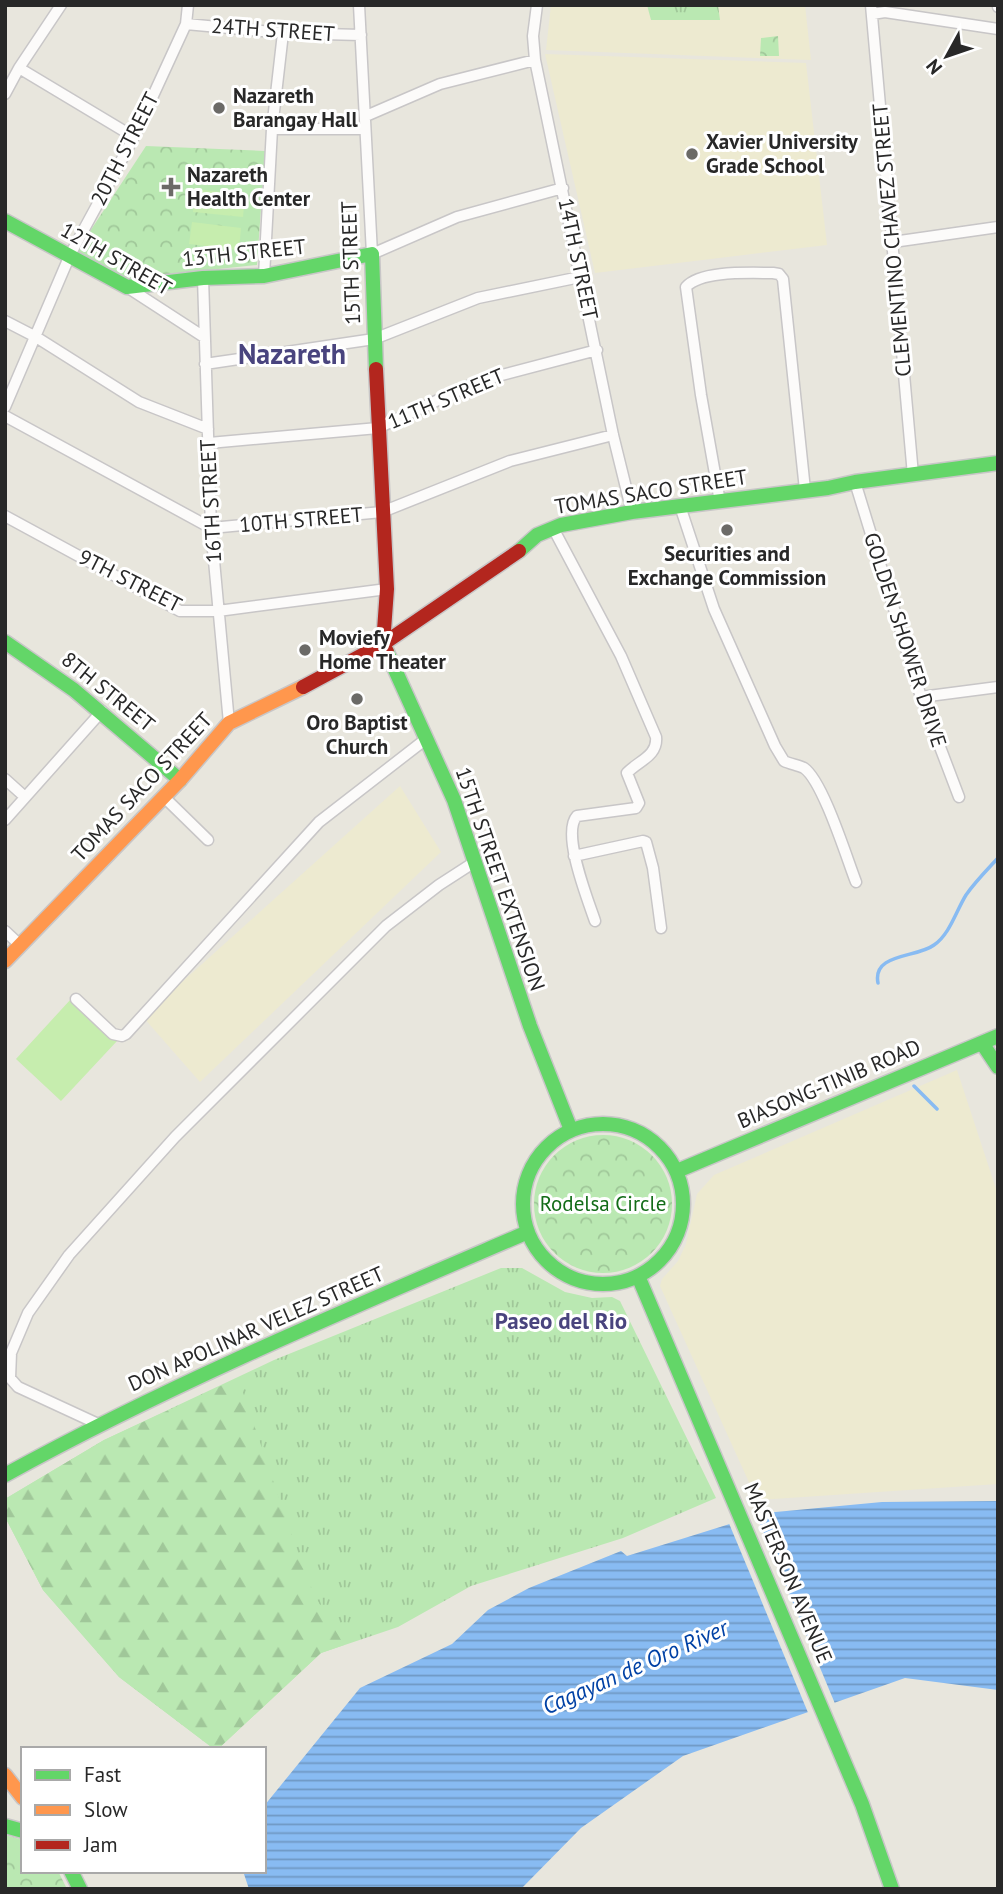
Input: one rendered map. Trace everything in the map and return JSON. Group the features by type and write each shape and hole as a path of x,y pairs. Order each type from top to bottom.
{"main road":[{"name":"12TH STREET","path":"5,221 127,287"},
{"name":"13TH STREET","path":"127,287 203,278 264,276 372,254"},
{"name":"15TH STREET","path":"372,254 387,589 383,644"},
{"name":"TOMAS SACO STREET","path":"5,961 180,780 229,723 272,704 383,644 515,554 537,535 553,528 632,512 998,463"},
{"name":"8TH STREET","path":"5,642 32,658 102,711 180,780"},
{"name":"15TH STREET EXTENSION","path":"383,644 454,800 530,1026 571,1130"},
{"name":"BIASONG-TINIB ROAD","path":"677,1171 998,1036"},
{"path":"982,1043 998,1067"},
{"path":"604,1124 628,1128 661,1147 677,1171 681,1182 683,1207 678,1231 667,1253 638,1276 604,1284 570,1277 542,1255 528,1233 523,1216 527,1177 538,1156 571,1130 604,1124"},
{"name":"DON APOLINAR VELEZ STREET","path":"5,1475 98,1424 231,1361 528,1233"},
{"name":"MASTERSON AVENUE","path":"638,1276 862,1804 892,1889"},
{"path":"7,1782 21,1796"},
{"path":"72,1873 80,1889"}],"street":[{"path":"5,94 13,73 61,5"},
{"name":"20TH STREET","path":"5,407 70,255 134,137 186,24 188,5"},
{"name":"15TH STREET","path":"359,5 372,254"},
{"name":"14TH STREET","path":"537,5 533,36 535,60 613,435 632,512"},
{"path":"871,9 998,29"},
{"name":"CLEMENTINO CHAVEZ STREET","path":"871,9 913,475"},
{"name":"24TH STREET","path":"186,24 283,33 361,35"},
{"path":"264,276 272,129 283,33"},
{"path":"366,116 440,83 535,60"},
{"path":"13,73 134,137"},
{"path":"272,129 365,129"},
{"name":"13TH STREET","path":"372,254 457,217 563,188"},
{"path":"894,242 998,227"},
{"path":"720,502 685,287 696,279 707,277 773,272 783,279 805,490"},
{"path":"205,364 374,339 478,298 580,276"},
{"name":"16TH STREET","path":"203,278 211,528 229,723"},
{"name":"12TH STREET","path":"127,287 204,337"},
{"path":"5,321 36,337 139,402 208,429"},
{"name":"11TH STREET","path":"209,443 378,428 479,381 597,351"},
{"name":"10TH STREET","path":"5,415 211,528 382,512 510,461 613,435"},
{"name":"GOLDEN SHOWER DRIVE","path":"855,482 921,697 959,797"},
{"path":"680,506 714,609 780,756 784,761 807,771 824,798 856,882"},
{"name":"9TH STREET","path":"5,516 180,611 218,611 387,589"},
{"path":"553,528 621,656 656,737 655,751 627,773 639,803 636,808 576,816 571,825 575,856 595,921"},
{"path":"921,697 998,687"},
{"path":"5,820 102,711"},
{"path":"76,999 113,1034 125,1034 319,822 426,739"},
{"path":"5,779 26,797"},
{"path":"164,797 208,840"},
{"path":"575,856 646,842 653,868 661,928"},
{"path":"98,1424 18,1387 10,1378 11,1353 28,1313 48,1282 69,1255 176,1137 386,926 439,885 473,863"},
{"path":"5,931 20,945"}],"shaded area":[{"path":"551,5 805,5 811,60 546,50"},
{"name":"Xavier University Grade School","path":"545,54 806,63 827,245 595,273"},
{"path":"400,786 441,852 200,1082 143,1017"},
{"path":"957,1070 998,1195 998,1484 757,1500 660,1286 662,1279 678,1261 686,1244 697,1194 714,1175"}],"green space":[{"path":"647,5 718,5 720,20 651,20"},
{"path":"778,36 779,56 760,56 761,38"},
{"path":"146,146 265,151 257,265 124,279 77,251"},
{"path":"196,189 245,195 243,217 193,212"},
{"path":"192,222 241,228 239,250 189,244"},
{"path":"71,999 117,1041 61,1101 16,1059"},
{"name":"Rodelsa Circle","path":"603,1135 630,1140 652,1155 667,1177 672,1204 667,1231 652,1253 630,1268 603,1273 576,1268 554,1253 539,1231 534,1204 539,1177 554,1155 576,1140"},
{"path":"501,1268 522,1268 565,1292 592,1298 612,1297 620,1301 716,1498 623,1538 471,1586 398,1627 321,1653 220,1747 211,1747 119,1677 43,1590 5,1517 5,1499 104,1440 274,1360"},
{"path":"238,1378 303,1568 316,1598 344,1645 321,1653 220,1747 211,1747 119,1677 43,1590 5,1517 5,1499 104,1440"},
{"path":"5,1835 21,1839 21,1873 59,1873 67,1889 5,1889"}],"water":[{"name":"Cagayan de Oro River","path":"998,1501 998,1690 905,1678 683,1756 581,1828 521,1889 249,1889 244,1873 266,1873 266,1804 360,1688 452,1644 488,1610 529,1588 621,1551 627,1556 765,1513 882,1502"}],"pier":[{"path":"755,1512 836,1706 809,1715 728,1521"}],"waterway":[{"path":"878,983 878,973 889,961 926,949 940,940 949,929 966,895 998,858"},
{"path":"914,1086 937,1109"}],"traffic: fast":[{"path":"5,221 127,287 203,278 264,276 372,254 376,369"},
{"path":"519,551 537,535 561,525 632,512 828,488 998,463"},
{"path":"5,642 74,690 180,780"},
{"path":"387,652 454,800 530,1026 571,1130"},
{"path":"677,1171 998,1036"},
{"path":"982,1043 998,1067"},
{"path":"603,1124 634,1130 660,1147 677,1173 683,1204 677,1235 660,1261 634,1278 603,1284 572,1278 546,1261 529,1235 523,1204 529,1173 546,1147 572,1130 603,1124"},
{"path":"5,1475 198,1377 528,1232"},
{"path":"638,1276 862,1804 892,1889"},
{"path":"5,1826 21,1830"},
{"path":"72,1873 80,1889"}],"traffic: slow":[{"path":"5,961 180,780 229,723 303,687"},
{"path":"5,1775 21,1795"}],"traffic: jam":[{"path":"376,369 387,589 383,644 387,652"},
{"path":"303,687 383,644 519,551"}],"place":[{"name":"Nazareth Barangay Hall","path":"219,108"},
{"name":"Xavier University Grade School","path":"692,154"},
{"name":"Nazareth Health Center","path":"171,187"},
{"name":"Securities and Exchange Commission","path":"727,530"},
{"name":"Moviefy Home Theater","path":"305,650"},
{"name":"Oro Baptist Church","path":"357,699"}],"district":[{"name":"Nazareth","path":"292,354"},
{"name":"Paseo del Rio","path":"561,1321"}]}
